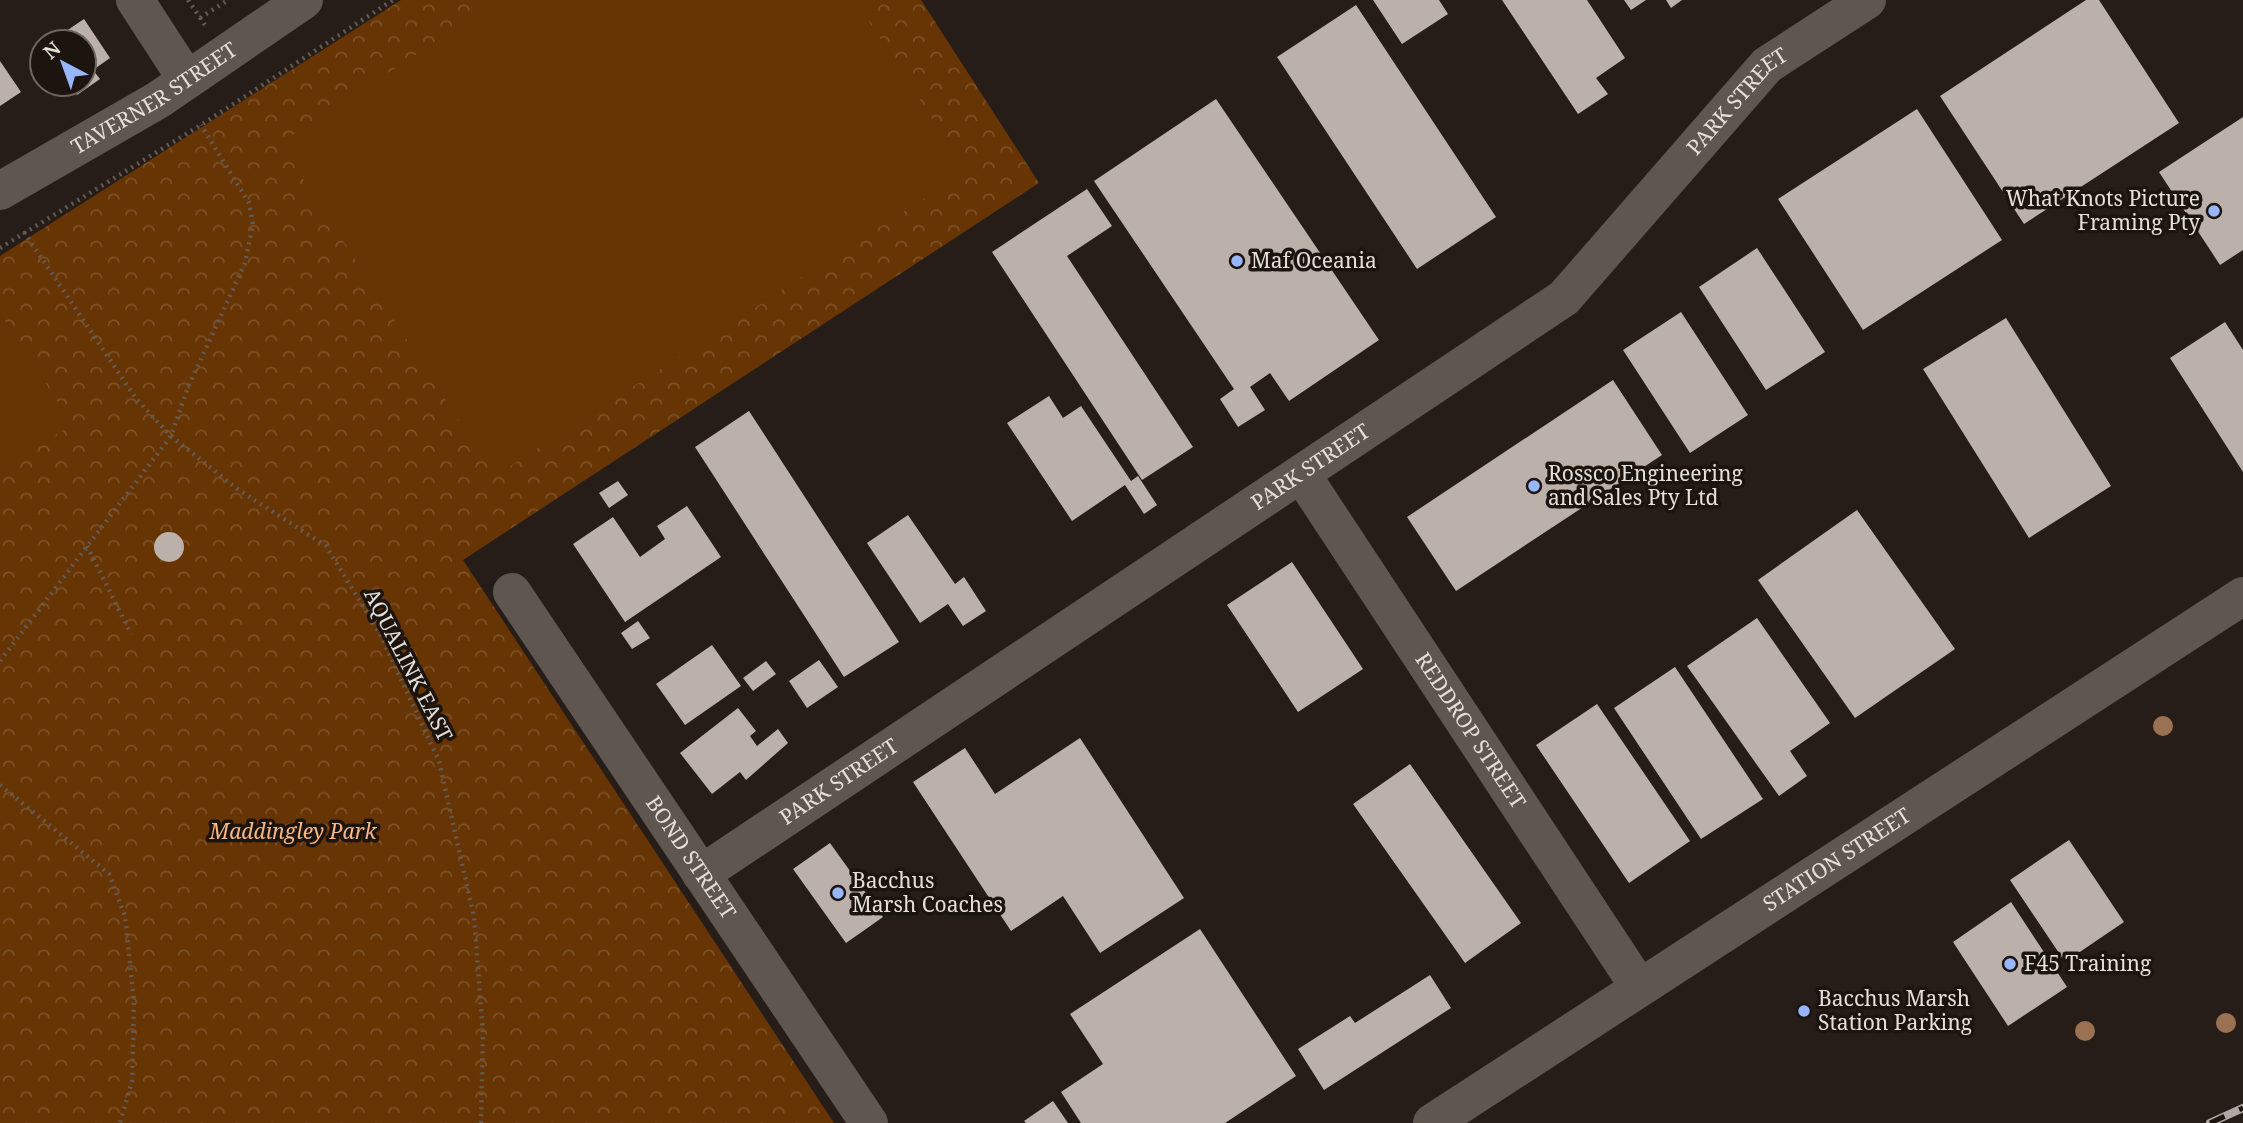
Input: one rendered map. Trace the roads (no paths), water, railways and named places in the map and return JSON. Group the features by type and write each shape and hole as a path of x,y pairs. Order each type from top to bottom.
{"street":[{"path":"135,0 187,79"},
{"name":"TAVERNER STREET","path":"0,191 158,100 304,0"},
{"name":"PARK STREET","path":"701,874 1303,475 1564,298 1767,65 1867,0"},
{"name":"REDDROP STREET","path":"1303,475 1639,987"},
{"name":"BOND STREET","path":"512,592 869,1123"},
{"name":"STATION STREET","path":"1432,1123 2243,596"}],"railway":[{"path":"2210,1123 2243,1108"}],"place":[{"name":"What Knots Picture Framing Pty","path":"2214,211"},
{"name":"Maf Oceania","path":"1237,261"},
{"name":"Rossco Engineering and Sales Pty Ltd","path":"1534,486"},
{"name":"Bacchus Marsh Coaches","path":"838,893"},
{"name":"F45 Training","path":"2010,964"},
{"name":"Bacchus Marsh Station Parking","path":"1804,1011"}],"park label":[{"name":"Maddingley Park","path":"293,832"}]}
